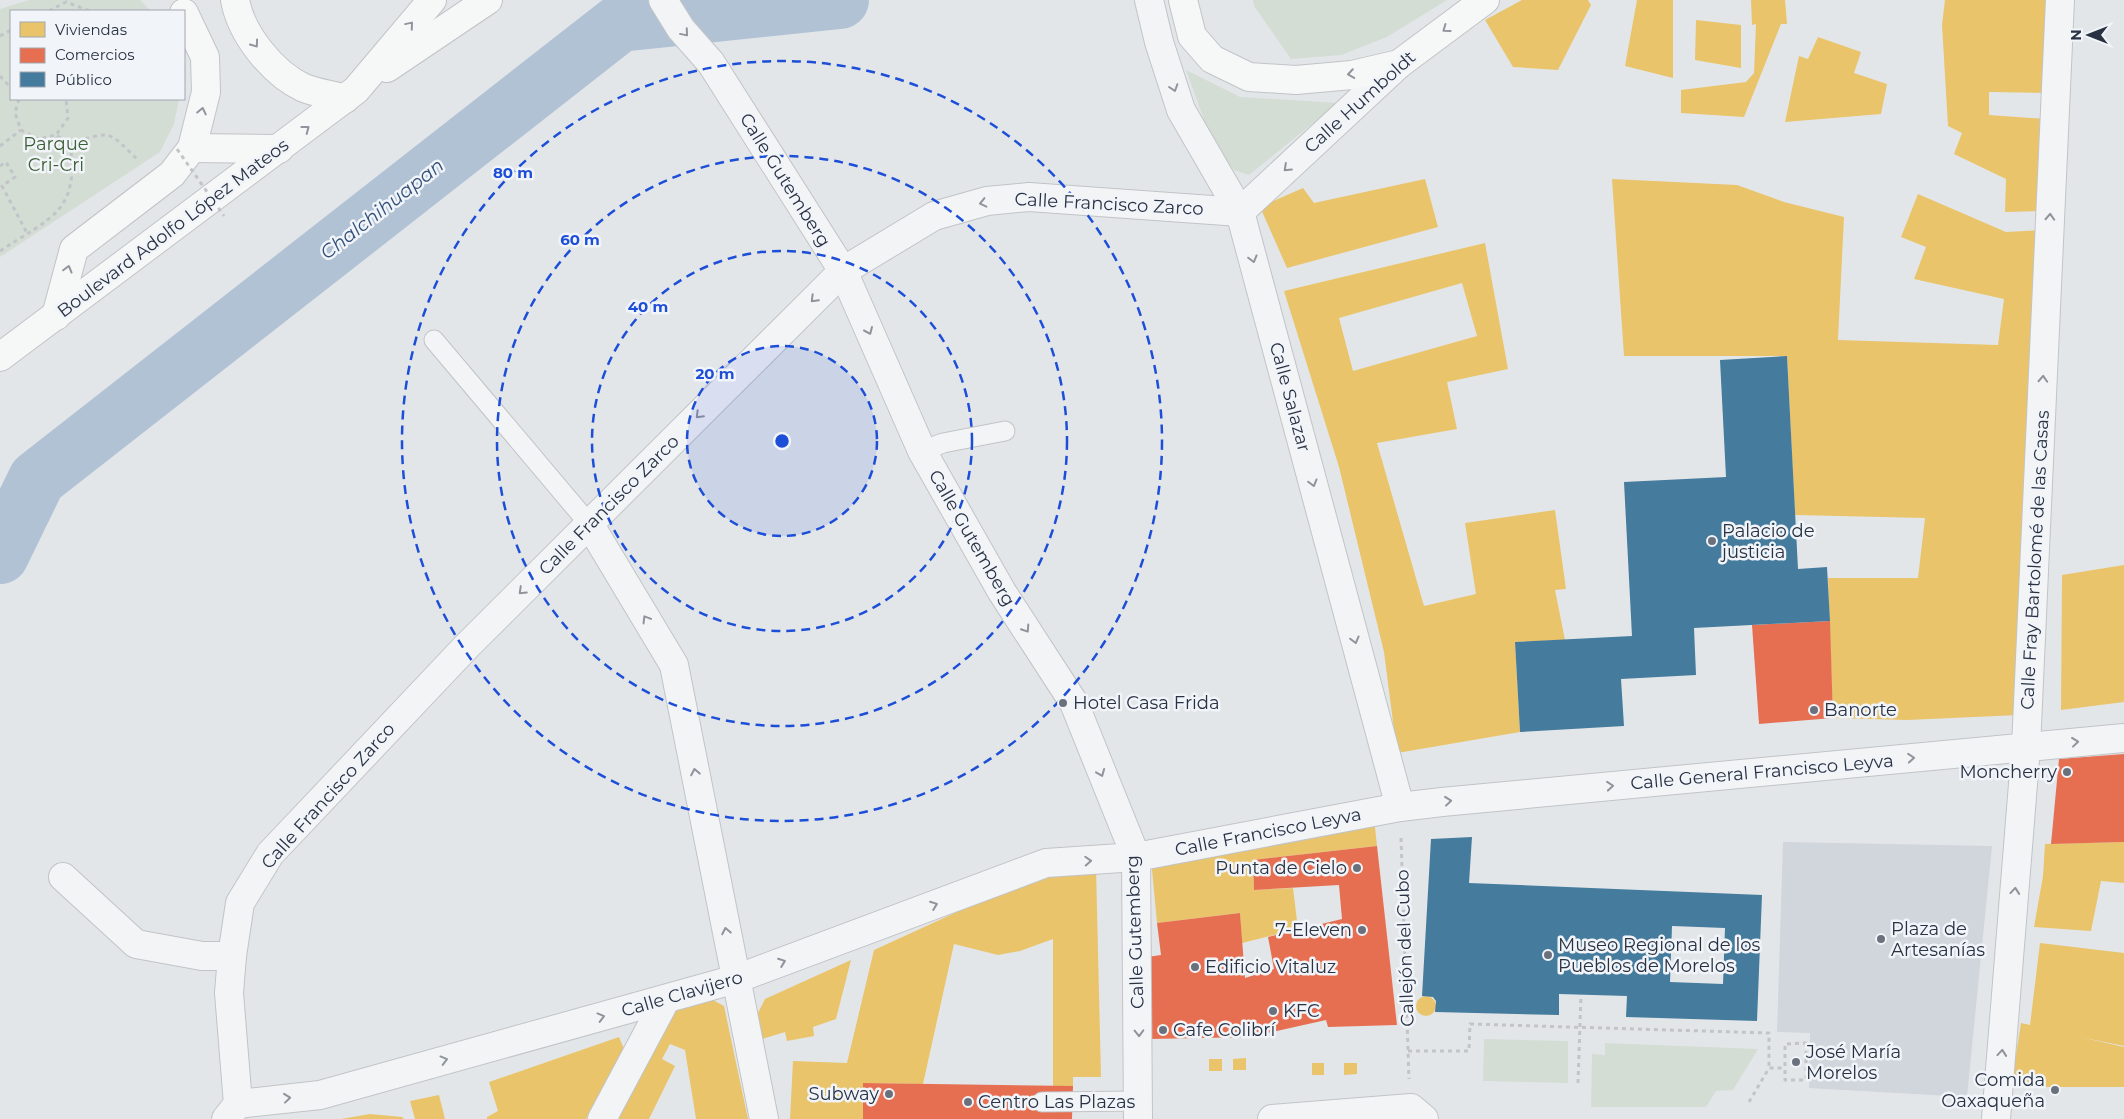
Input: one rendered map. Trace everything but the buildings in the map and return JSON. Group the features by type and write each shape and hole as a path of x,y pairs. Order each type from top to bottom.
{"main road":[{"path":"235,0 251,40 271,64 304,88 351,94 488,0"},
{"path":"351,94 432,0"},
{"path":"1183,0 1192,36 1212,58 1249,76 1296,80 1352,74 1399,64"},
{"name":"Calle Humboldt","path":"1399,64 1485,0"},
{"path":"56,316 74,249 172,174 184,148 206,92 205,56 185,16"},
{"name":"Boulevard Adolfo López Mateos","path":"0,357 351,94"},
{"path":"184,148 279,148"}],"street":[{"name":"Calle Gutemberg","path":"664,0 681,28 711,63 842,271 922,451 1002,592 1074,703 1136,857 1139,1110"},
{"name":"Calle Salazar","path":"1150,0 1159,42 1182,110 1240,212 1400,807"},
{"name":"Calle Fray Bartolomé de las Casas","path":"1996,1119 2026,747 2060,0"},
{"name":"Calle Humboldt","path":"1240,212 1399,64"},
{"name":"Calle Francisco Zarco","path":"232,1111 229,993 232,956 240,903 270,854 466,647 842,271 934,216 986,201 1028,196 1240,212"},
{"path":"590,525 674,665 764,1119"},
{"name":"Calle General Francisco Leyva","path":"1400,807 2124,738"},
{"name":"Calle Francisco Leyva","path":"1136,857 1400,807"},
{"name":"Calle Clavijero","path":"232,1111 320,1095 736,979 1046,863 1136,857"},
{"path":"63,877 136,944 202,956 232,956"},
{"path":"602,1119 666,999"},
{"path":"1272,1119 1411,1108 1424,1119"}],"lane":[{"path":"434,340 590,525"},
{"path":"922,451 943,443 1005,431"},
{"path":"1042,1102 1139,1110"}],"path":[{"path":"50,10 66,2 87,10"},
{"path":"0,76 10,87"},
{"path":"19,100 15,113 21,130 38,139 56,134 68,118 66,100"},
{"path":"0,146 21,130"},
{"path":"0,251 58,213 65,203 71,186 73,164 70,144 56,134"},
{"path":"70,144 100,134 113,136 160,184"},
{"path":"184,148 224,216"},
{"path":"0,166 6,162 15,177 2,186 27,233"},
{"name":"Callejón del Cubo","path":"1400,807 1410,1089"},
{"path":"1578,1083 1581,995"},
{"path":"1408,1051 1469,1051 1470,1024 1770,1033 1770,1068 1749,1102"},
{"path":"1806,1043 1806,1080 1785,1080 1785,1068 1785,1044 1806,1043"},
{"path":"1770,1068 1785,1068"}],"shaded area":[{"name":"Plaza de Artesanías","path":"1783,842 1992,846 1967,1097 1809,1088 1810,1033 1777,1032"}],"green space":[{"name":"Parque Cri-Cri","path":"29,0 140,0 150,10 10,10 10,100 179,100 174,124 160,152 0,257 0,9"},
{"path":"1253,0 1447,0 1387,37 1341,55 1291,59 1254,6"},
{"path":"1186,70 1240,97 1338,103 1249,175 1234,170 1213,145"},
{"path":"1484,1039 1568,1041 1568,1083 1483,1081"},
{"path":"1605,1043 1758,1049 1733,1090 1716,1091 1706,1107 1591,1107 1592,1054 1605,1055"}],"waterway":[{"name":"Chalchihuapan","path":"0,555 37,479 620,23 840,0"}],"place":[{"name":"Palacio de justicia","path":"1712,541"},
{"name":"Hotel Casa Frida","path":"1063,703"},
{"name":"Banorte","path":"1814,710"},
{"name":"Moncherry","path":"2067,772"},
{"name":"Punta de Cielo","path":"1357,868"},
{"name":"7-Eleven","path":"1362,930"},
{"name":"Plaza de Artesanías","path":"1881,939"},
{"name":"Museo Regional de los Pueblos de Morelos","path":"1548,955"},
{"name":"Edificio Vitaluz","path":"1195,967"},
{"name":"KFC","path":"1273,1011"},
{"name":"Cafe Colibrí","path":"1163,1030"},
{"name":"José María Morelos","path":"1796,1062"},
{"name":"Comida Oaxaqueña","path":"2055,1090"},
{"name":"Subway","path":"889,1094"},
{"name":"Centro Las Plazas","path":"968,1102"}]}
